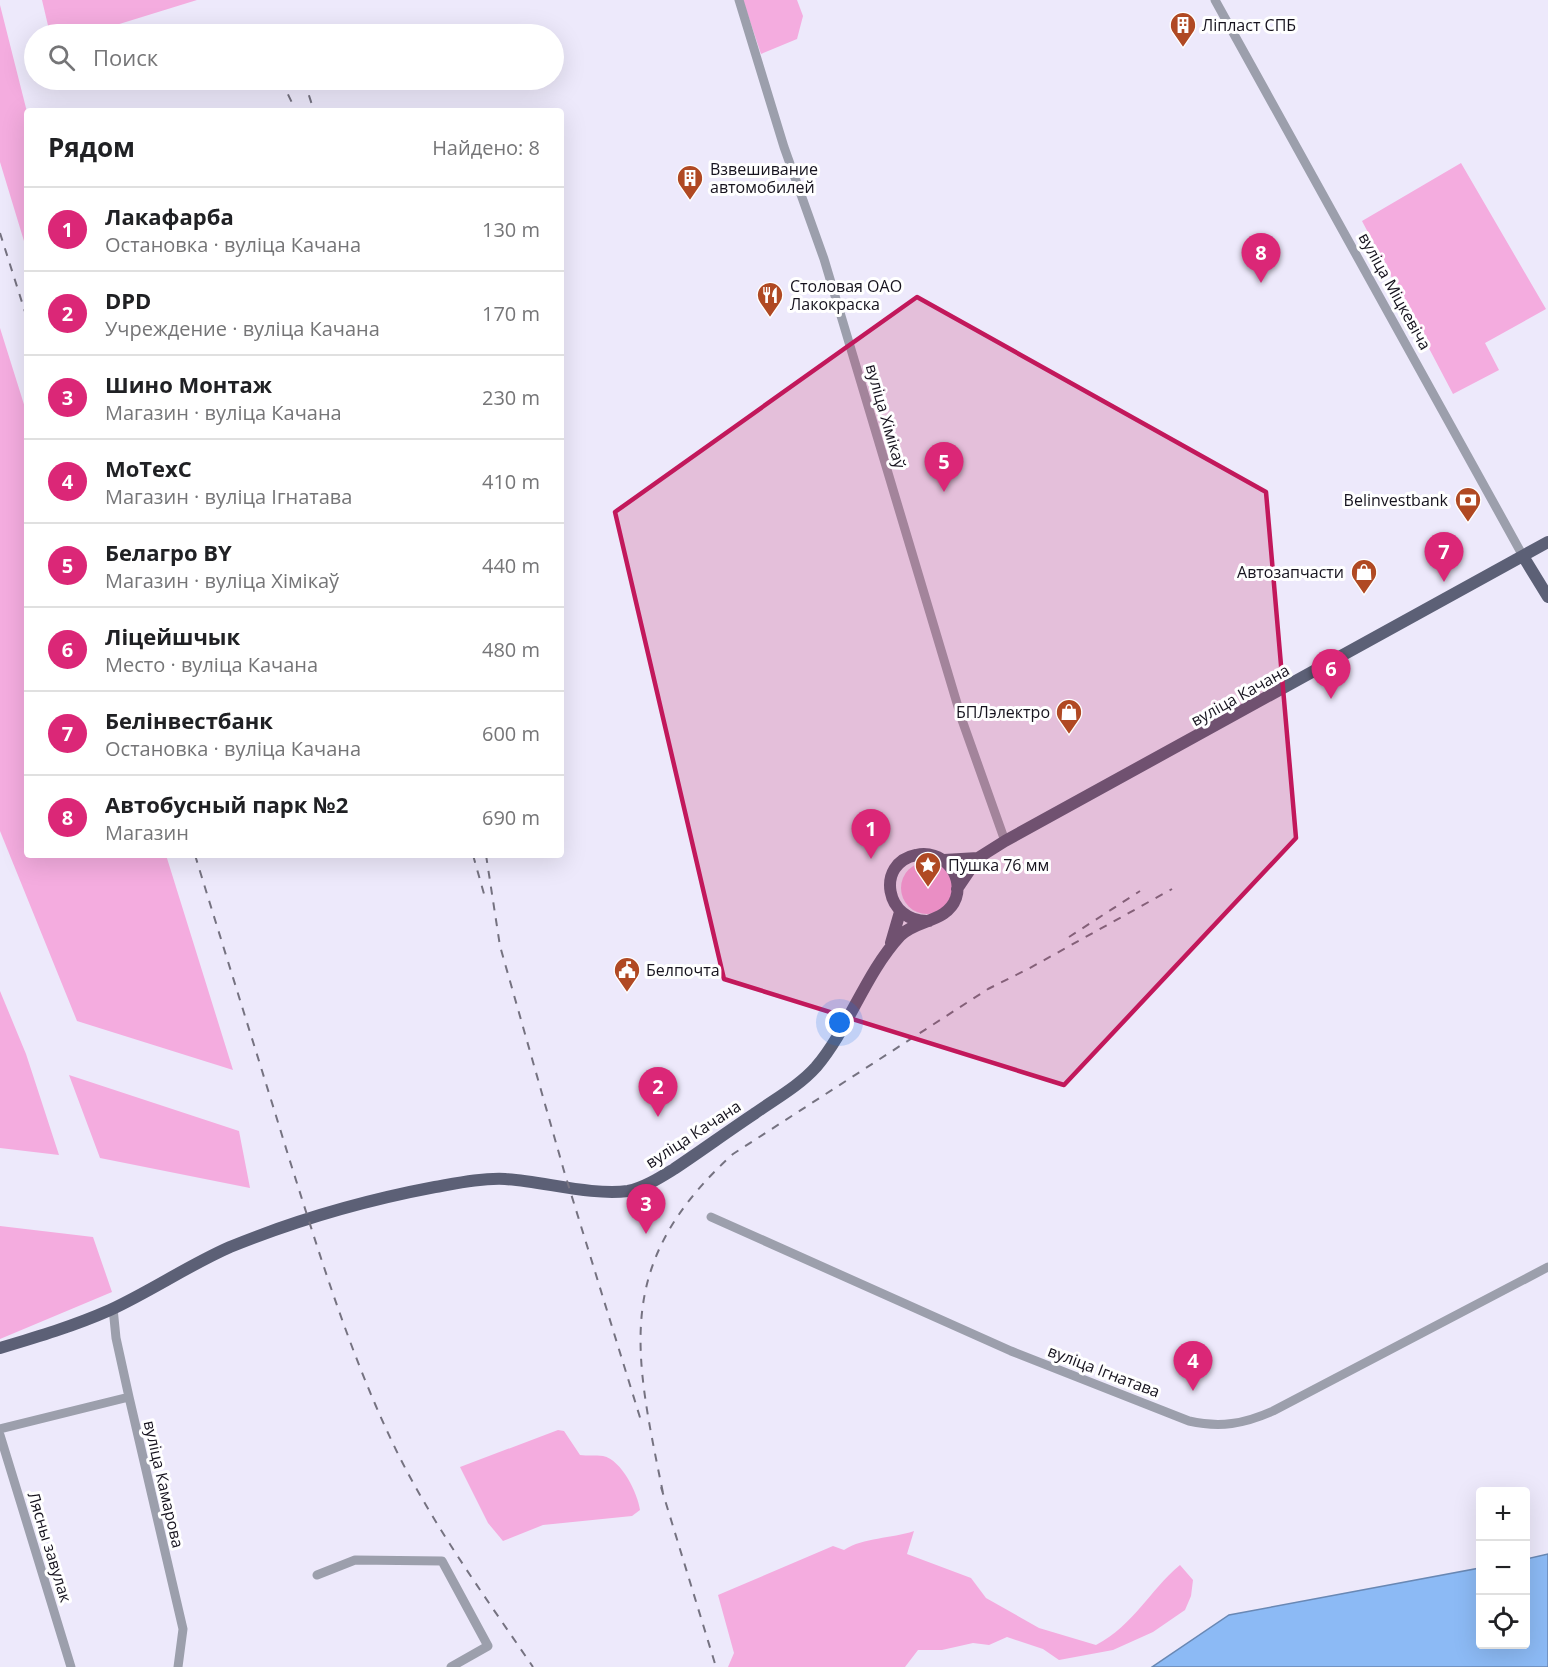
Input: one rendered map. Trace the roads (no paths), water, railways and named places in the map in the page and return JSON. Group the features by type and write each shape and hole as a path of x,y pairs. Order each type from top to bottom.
{"main road":[{"name":"вуліца Качана","path":"0,1348 81,1323 228,1249 276,1230 401,1194 486,1180 506,1179 615,1191 643,1186 672,1170 785,1093 816,1066 890,947 908,928 929,921 949,910 957,889 978,858 1548,542"},
{"name":"вуліца Міцкевіча","path":"1523,556 1548,597"},
{"name":"вуліца Качана","path":"890,947 900,912 895,905 890,888 898,866 910,856 919,854 936,856 944,861 978,858"},
{"path":"944,861 954,873 957,889"},
{"path":"900,912 914,920 929,921"}],"street":[{"name":"вуліца Хімікаў","path":"739,0 784,147 824,259 962,720 1005,842"},
{"name":"вуліца Міцкевіча","path":"1215,0 1523,556"},
{"name":"вуліца Ігнатава","path":"711,1218 1011,1351 1189,1421 1213,1426 1241,1423 1273,1412 1548,1267"},
{"name":"вуліца Камарова","path":"113,1308 116,1338 183,1629 178,1667"},
{"path":"0,1429 129,1397"},
{"name":"Лясны завулак","path":"0,1435 71,1667"},
{"path":"316,1575 355,1560 442,1561 488,1646 451,1667"}],"water":[{"path":"1548,1554 1548,1667 1152,1667 1229,1615 1476,1569 1476,1649 1530,1649 1530,1558"}],"railway":[{"path":"286,90 295,108"},
{"path":"307,90 313,108"},
{"path":"0,233 24,309"},
{"path":"196,858 313,1234 366,1384 399,1456 429,1511 533,1667"},
{"path":"474,858 486,901"},
{"path":"486,858 500,946 564,1171 642,1424"},
{"path":"663,1493 645,1395 641,1352 642,1311 650,1272 667,1233 694,1194 733,1154 988,989 1172,889"},
{"path":"1069,937 1140,891"},
{"path":"661,1487 716,1667"}],"place":[{"name":"Ліпласт СПБ","path":"1183,48"},
{"name":"Взвешивание автомобилей","path":"690,201"},
{"name":"Автобусный парк №2","path":"1261,283"},
{"name":"Столовая ОАО Лакокраска","path":"770,318"},
{"name":"Белагро BY","path":"944,492"},
{"name":"Belinvestbank","path":"1468,523"},
{"name":"Белінвестбанк","path":"1444,582"},
{"name":"Автозапчасти","path":"1364,595"},
{"name":"Ліцейшчык","path":"1331,699"},
{"name":"БПЛэлектро","path":"1069,735"},
{"name":"Лакафарба","path":"871,859"},
{"name":"Пушка 76 мм","path":"928,888"},
{"name":"Белпочта","path":"627,993"},
{"name":"DPD","path":"658,1117"},
{"name":"Шино Монтаж","path":"646,1234"},
{"name":"MoTexC","path":"1193,1391"}]}
